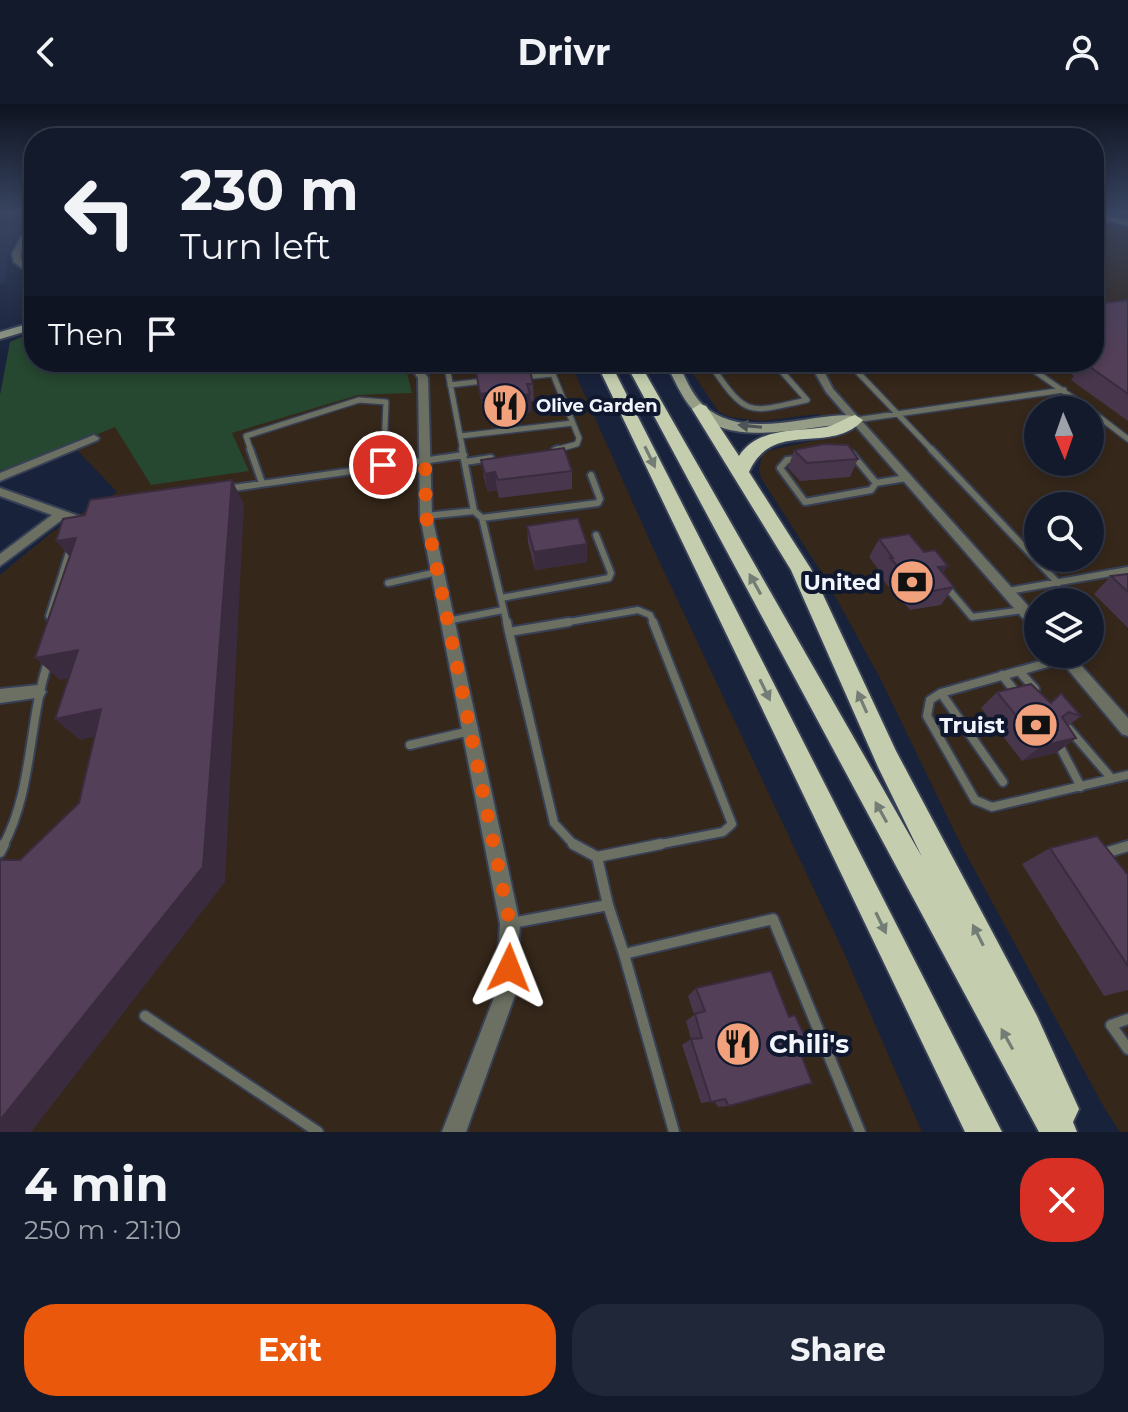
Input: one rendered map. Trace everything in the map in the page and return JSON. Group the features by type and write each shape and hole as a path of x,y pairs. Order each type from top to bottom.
{"highway":[{"path":"608,372 984,1132"},
{"path":"638,372 1059,1132"},
{"path":"700,409 801,569 887,759 1025,1028 1071,1132"},
{"path":"740,473 743,461 756,447 797,433 847,427 855,420"}],"main road":[{"path":"0,336 24,328"},
{"path":"677,372 700,409 721,420 750,427 855,420"}],"street":[{"path":"417,372 424,400 426,516 510,924 505,995 454,1132"},
{"path":"819,372 829,390 1024,610"},
{"path":"0,477 94,438"},
{"path":"0,492 60,515 83,528"},
{"path":"0,561 60,515"},
{"path":"1076,668 1121,712 1128,729"},
{"path":"0,696 38,692"}],"lane":[{"path":"447,372 474,511 482,518 554,823 574,846 597,857 723,832 732,824 650,615 638,610 509,632"},
{"path":"716,372 739,403 745,406 754,408 807,400 782,372"},
{"path":"857,372 1058,583"},
{"path":"1037,372 1072,396"},
{"path":"509,379 553,374 579,438 577,444 569,449 539,452"},
{"path":"450,385 494,380"},
{"path":"855,420 1064,390"},
{"path":"262,483 246,436 359,400 386,402 383,465"},
{"path":"1104,421 1128,439"},
{"path":"460,436 573,423"},
{"path":"845,454 855,456 874,481"},
{"path":"220,490 383,465 495,458"},
{"path":"782,465 800,458"},
{"path":"782,465 813,460"},
{"path":"782,465 780,468 788,482 805,502 871,490 874,481"},
{"path":"482,518 598,503 600,499 591,475"},
{"path":"874,481 906,478"},
{"path":"426,516 474,511"},
{"path":"83,528 101,516"},
{"path":"501,598 609,578 611,573 596,535"},
{"path":"58,630 49,616 62,567 73,542"},
{"path":"1008,592 1128,570"},
{"path":"388,583 437,572"},
{"path":"943,583 972,617 1024,610"},
{"path":"446,621 503,610"},
{"path":"0,852 17,820 38,692 50,655"},
{"path":"1028,668 941,693 930,700 927,716 975,800 992,807 1128,775"},
{"path":"1019,671 1040,695"},
{"path":"1002,675 1022,700"},
{"path":"941,693 1003,782"},
{"path":"1060,719 1112,779"},
{"path":"410,745 470,731"},
{"path":"1050,734 1072,766 1081,787"},
{"path":"1112,862 1104,852 1128,846"},
{"path":"597,857 674,1132"},
{"path":"510,924 608,905"},
{"path":"624,954 773,919 860,1132"},
{"path":"145,1016 318,1132"},
{"path":"1128,1019 1111,1025 1128,1049"}],"shaded area":[{"path":"0,260 7,260 6,282 0,285"},
{"path":"1104,260 1128,260 1128,1132 1120,1132 1105,1109 962,847 880,678 825,578 761,478 762,455 771,450 836,436 818,414 762,421 730,417 719,412 692,372 1104,372"},
{"path":"24,336 24,372 574,372 653,548 844,953 922,1132 0,1132 0,575 52,532 117,492 79,452 67,446 0,470 10,342"}],"green space":[{"path":"24,336 24,372 407,372 412,393 358,395 232,433 249,471 151,485 115,427 14,469 0,470 0,395 10,342"}],"building":[{"path":"1128,300 1128,394 1097,372 1104,372 1104,303"},
{"path":"476,372 530,372 533,384 527,384 530,394 490,402 486,393 480,394"},
{"path":"824,444 848,445 858,459 807,463 794,450"},
{"path":"564,448 572,471 498,480 495,472 485,474 481,460"},
{"path":"232,480 203,867 0,1120 0,860 20,860 79,803 101,709 55,719 78,650 35,658 76,538 56,541 63,519 85,515 90,500"},
{"path":"578,518 587,544 534,552 527,526"},
{"path":"909,534 924,552 935,550 948,566 938,567 954,587 922,593 890,558 893,558 879,539"},
{"path":"1128,574 1128,592 1111,576"},
{"path":"1031,684 1051,703 1061,693 1081,716 1069,712 1062,717 1076,738 1041,746 997,692"},
{"path":"1097,836 1128,875 1128,966 1050,848"},
{"name":"Chili's","path":"771,971 789,1017 795,1015 809,1046 800,1052 812,1083 729,1106 725,1099 711,1102 691,1039 702,1038 695,1014 705,1011 696,988"}],"place":[{"name":"Olive Garden","path":"505,406"},
{"name":"United","path":"912,582"},
{"name":"Truist","path":"1036,725"},
{"name":"Chili's","path":"738,1044"}],"route":[{"path":"383,465 425,461 426,516 506,898 510,924 509,968"}]}
